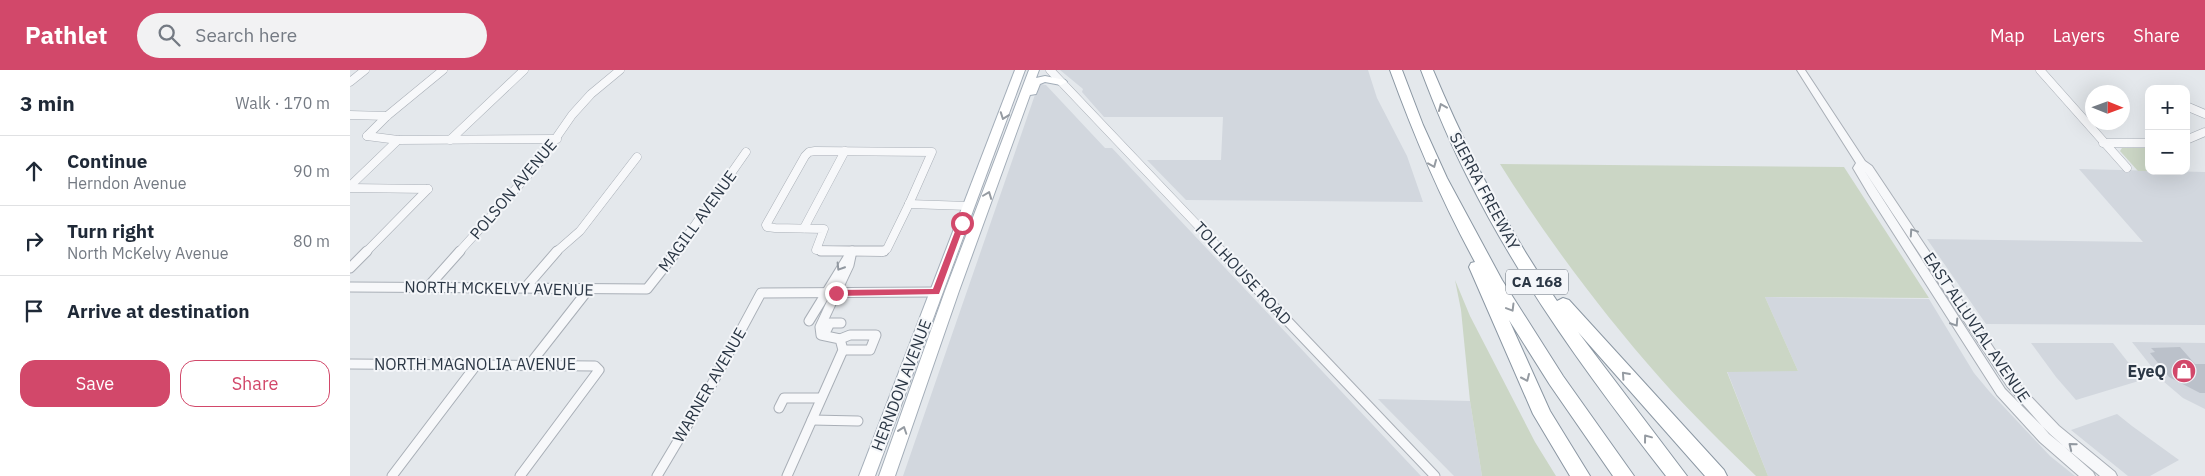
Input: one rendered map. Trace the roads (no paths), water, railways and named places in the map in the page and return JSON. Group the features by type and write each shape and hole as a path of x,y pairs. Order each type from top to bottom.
{"highway":[{"name":"SIERRA FREEWAY","path":"1396,70 1418,128 1460,220 1523,329 1565,394 1624,476"},
{"name":"SIERRA FREEWAY","path":"1427,70 1475,177 1523,260 1589,359 1677,476"},
{"path":"1475,177 1555,294 1716,476"},
{"path":"1460,220 1468,247 1482,281 1542,414 1580,476"}],"main road":[{"path":"1021,70 1026,71 1028,75 1019,98 1022,103 1029,98 1035,82 1038,80 1050,79 1061,82"},
{"name":"HERNDON AVENUE","path":"867,476 1021,70"},
{"name":"HERNDON AVENUE","path":"888,476 952,291 1034,70"},
{"path":"952,291 946,286 962,245 968,206"},
{"path":"919,385 925,346 942,299 936,292"}],"street":[{"path":"350,82 365,70"},
{"path":"443,70 387,116 367,136 398,140 557,138"},
{"path":"450,140 524,70"},
{"name":"POLSON AVENUE","path":"427,288 538,164 572,115 592,94 620,70"},
{"name":"TOLLHOUSE ROAD","path":"1050,70 1435,476"},
{"name":"EAST ALLUVIAL AVENUE","path":"1801,70 1861,163 1868,168 1910,228 2011,383 2054,430 2110,476"},
{"path":"2040,70 2127,168"},
{"path":"2190,108 2205,114"},
{"path":"350,115 387,116"},
{"path":"2190,138 2205,132"},
{"path":"350,187 398,140"},
{"path":"2103,143 2145,144"},
{"path":"804,228 845,151"},
{"name":"MAGILL AVENUE","path":"647,290 692,232 746,152"},
{"path":"809,152 932,152 909,204 887,249 882,252 816,250 824,229 767,227 766,225 809,152"},
{"path":"525,288 551,256 580,231 637,157"},
{"name":"EAST ALLUVIAL AVENUE","path":"1861,163 1858,168 1874,196 1996,385 2024,418 2088,476"},
{"path":"350,187 428,188 350,268"},
{"path":"909,204 968,206"},
{"path":"822,335 820,327 840,265 852,251"},
{"name":"NORTH MCKELVY AVENUE","path":"350,287 647,290"},
{"path":"530,364 588,290"},
{"path":"808,321 813,310 831,293 936,292"},
{"name":"WARNER AVENUE","path":"657,476 712,384 762,293 831,293"},
{"path":"822,335 830,323 841,323"},
{"path":"822,335 840,338 850,335 876,335 870,350 843,350"},
{"path":"787,476 843,350 840,338"},
{"name":"NORTH MAGNOLIA AVENUE","path":"350,364 594,366 599,370 520,476"},
{"path":"392,476 476,364"},
{"path":"779,408 784,398 822,398"},
{"path":"812,420 858,421"}],"place":[{"name":"EyeQ","path":"2184,371"}]}
